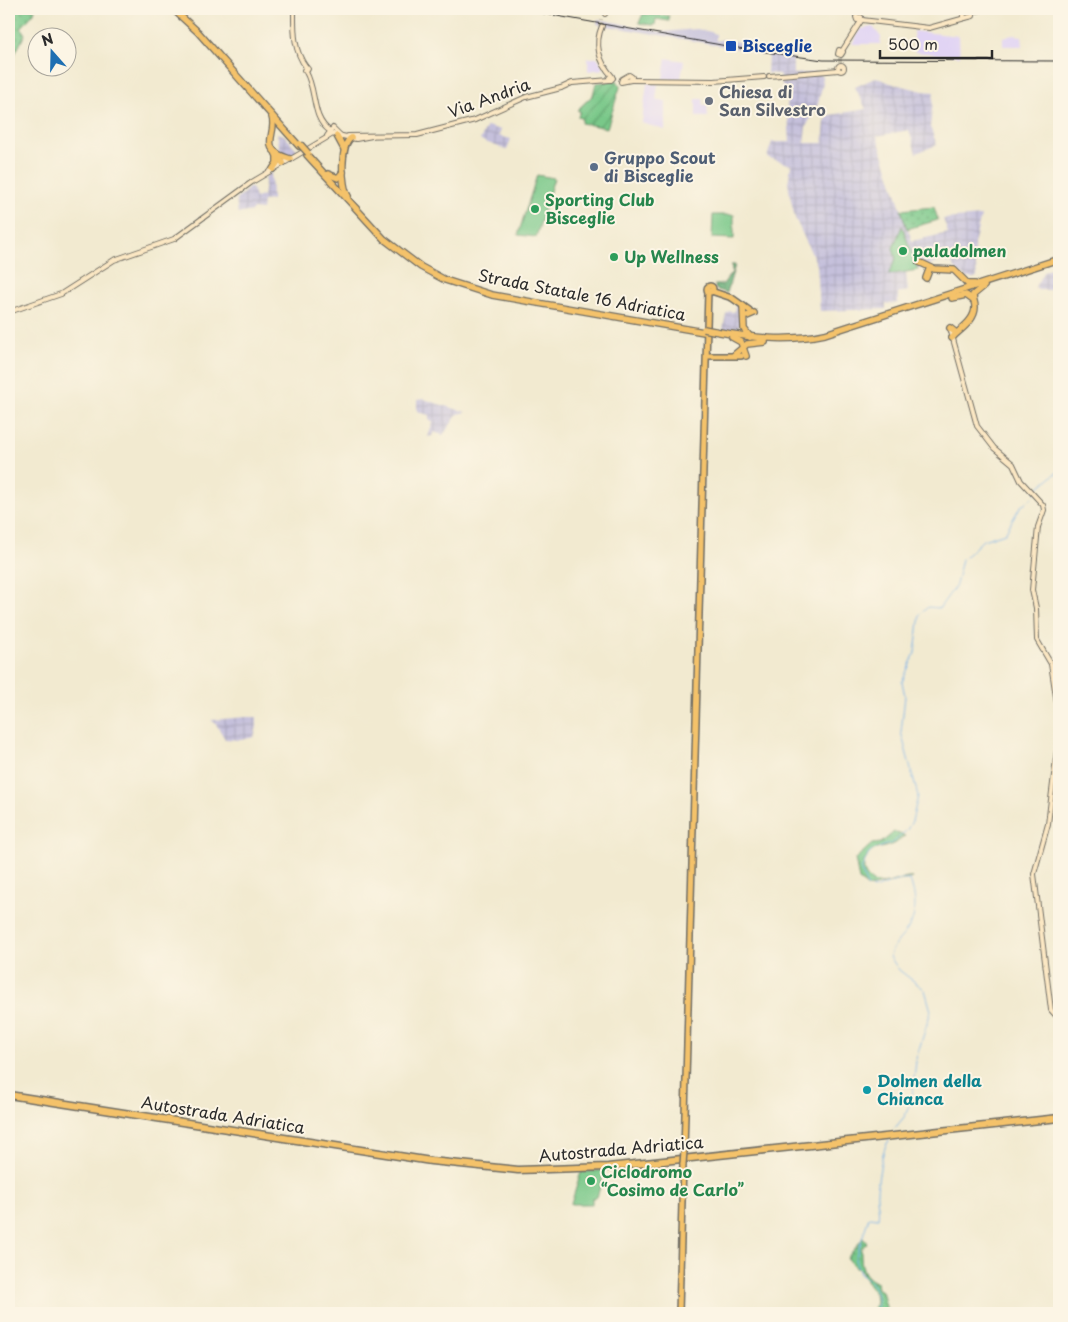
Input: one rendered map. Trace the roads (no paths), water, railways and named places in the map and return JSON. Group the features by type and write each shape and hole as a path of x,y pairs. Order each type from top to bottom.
{"highway":[{"name":"Strada Statale 16 Adriatica","path":"173,9 198,32 300,145"},
{"name":"Strada Statale 16 Adriatica","path":"178,9 210,41 300,145 394,248 433,274 474,290 770,342 826,336 1059,260"},
{"path":"271,114 274,125 269,141 283,163"},
{"path":"271,132 280,130 290,136"},
{"path":"333,133 344,149 344,190 352,202"},
{"path":"344,149 355,137"},
{"path":"276,153 290,159"},
{"path":"273,169 277,164 276,153"},
{"name":"Strada Statale 16 Adriatica","path":"308,154 392,244 409,257 446,278 474,290"},
{"path":"323,170 335,178 340,177 343,172"},
{"name":"Strada Statale 16 Adriatica","path":"725,334 754,338 786,339 825,334 1059,260"},
{"path":"918,262 931,269 954,270 968,284 994,280"},
{"path":"926,278 931,269"},
{"path":"953,293 963,286 963,279"},
{"path":"954,333 973,315 975,308 973,300 977,290 988,284"},
{"path":"945,298 961,295 973,300"},
{"path":"725,334 738,332 747,313"},
{"path":"747,313 746,333 754,338"},
{"path":"725,334 740,340 741,353"},
{"path":"741,353 749,344 770,342"},
{"name":"Autostrada Adriatica","path":"9,1094 432,1161 518,1170 608,1167 1059,1117"}],"main road":[{"path":"9,312 56,296 114,260 174,239 273,169 333,133 320,121 312,85 294,37 294,9"},
{"path":"602,19 604,12 608,9"},
{"path":"841,53 860,20 929,28 964,16 994,9"},
{"path":"601,27 598,41 599,54 610,78 621,80 716,81 828,70 839,67"},
{"name":"Via Andria","path":"333,133 340,136 355,137 417,135 466,122 526,97 561,87 568,83 610,78"},
{"name":"Via Andria","path":"333,133 355,137"},
{"path":"679,1313 708,354 712,293 747,313"},
{"path":"954,333 977,426 994,448 1013,464 1021,480 1042,504 1044,510 1038,527 1032,590 1036,608 1037,640 1051,664 1059,716"},
{"path":"708,354 741,353"},
{"path":"1059,734 1048,824 1034,874 1051,1010 1059,1019"}],"waterway":[{"path":"1036,493 1035,490 1059,471"},
{"path":"965,557 983,540 1005,533 1020,507 1033,497"},
{"path":"924,989 899,970 890,957 894,946 907,930 913,918 915,899 910,880 900,880 873,889 867,886 861,870 868,855 873,850 894,842 907,830 912,821 918,796 901,732 905,696 902,682 915,653 920,614 928,607 940,608 956,585 962,559"},
{"path":"916,1059 931,1011 925,990"},
{"path":"894,1129 905,1116 912,1098 916,1061"},
{"path":"876,1313 876,1290 860,1274 855,1260 869,1217 878,1218 877,1194 879,1172 884,1149 889,1141"}],"tunnel":[{"path":"600,26 601,19"},
{"path":"840,57 840,62"}],"railway":[{"path":"517,9 744,49 823,60 1059,61"}],"place":[{"name":"Bisceglie","path":"731,46"},
{"name":"Chiesa di San Silvestro","path":"709,101"},
{"name":"Gruppo Scout di Bisceglie","path":"594,167"},
{"name":"Sporting Club Bisceglie","path":"535,209"},
{"name":"paladolmen","path":"903,251"},
{"name":"Up Wellness","path":"614,257"},
{"name":"Dolmen della Chianca","path":"867,1090"},
{"name":"Ciclodromo “Cosimo de Carlo”","path":"591,1181"}]}
